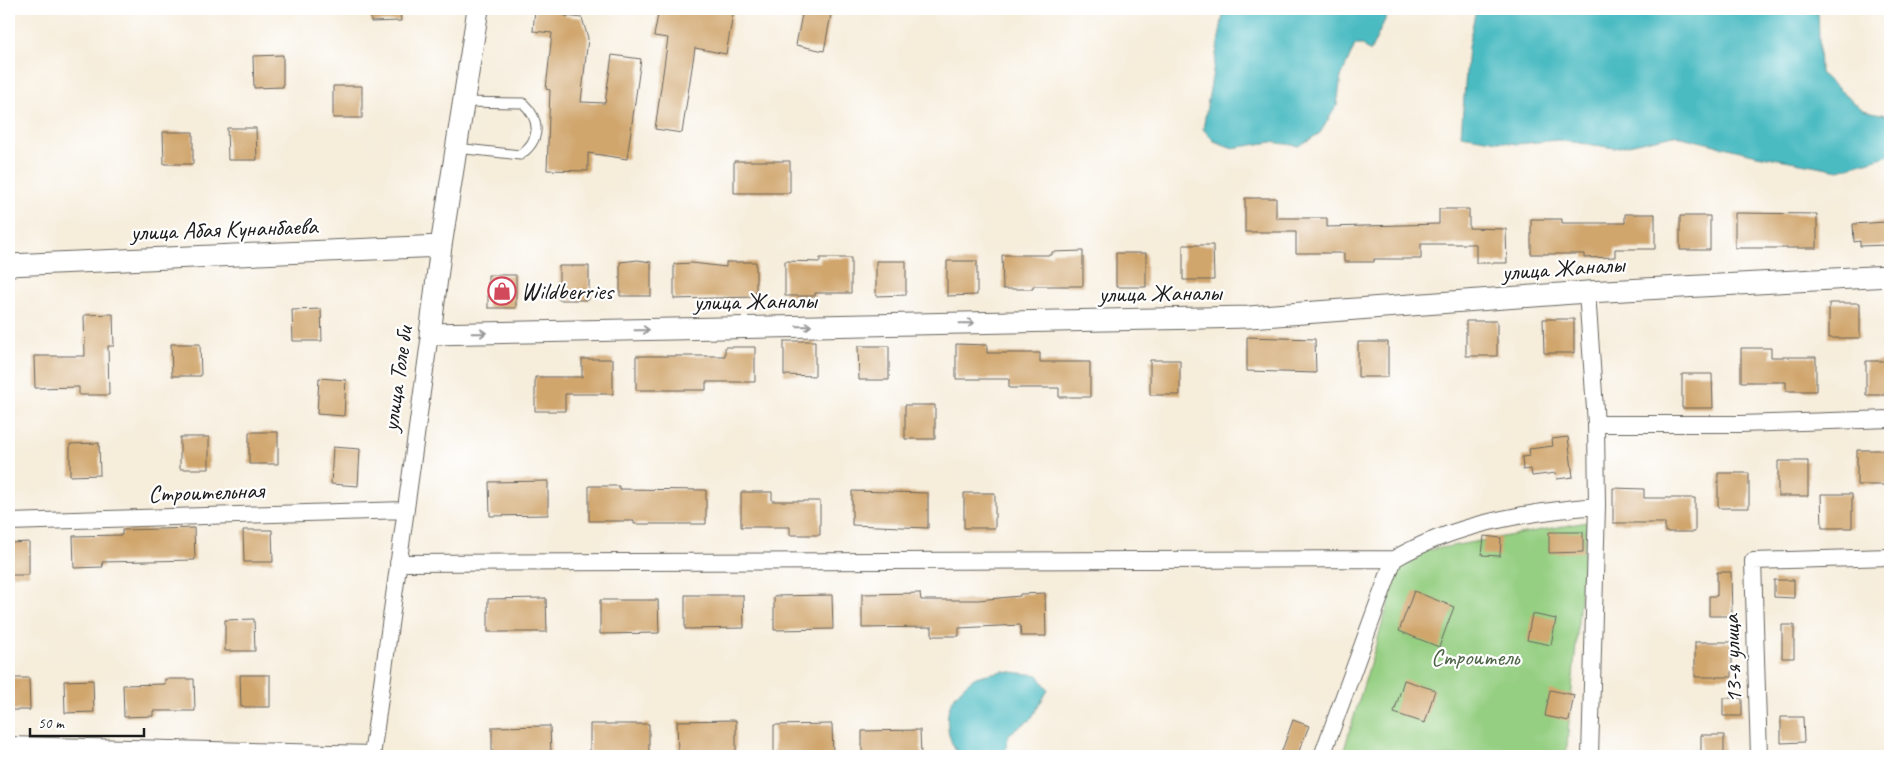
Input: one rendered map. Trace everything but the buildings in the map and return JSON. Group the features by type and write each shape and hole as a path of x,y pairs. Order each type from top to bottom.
{"street":[{"name":"улица Толе би","path":"373,755 441,246 478,9"},
{"name":"улица Абая Кунанбаева","path":"9,265 441,246"},
{"name":"улица Жаналы","path":"430,334 1249,317 1587,292 1890,276"},
{"path":"1587,292 1596,424 1598,506 1590,756"},
{"path":"1596,424 1740,424 1890,419"},
{"path":"398,562 1394,560 1422,543 1496,520 1546,510 1598,506"},
{"name":"Строительная","path":"9,522 406,510"},
{"name":"13-я улица","path":"1759,756 1753,561 1890,557"},
{"path":"1322,756 1394,560"},
{"path":"9,745 373,755"}],"lane":[{"path":"456,148 520,155 530,148 537,133 533,112 523,103 464,102"}],"green space":[{"name":"Строитель","path":"1587,522 1566,756 1342,756 1399,569 1423,551"}],"water":[{"path":"1224,9 1390,9 1370,52 1363,45 1355,45 1341,77 1337,105 1320,133 1299,146 1271,142 1233,148 1214,141 1203,129"},
{"path":"1476,9 1818,9 1820,73 1863,110 1890,116 1890,155 1839,170 1757,155 1673,135 1615,148 1558,140 1517,144 1461,135 1468,47"},
{"path":"1003,671 1038,675 1048,690 1031,719 1009,734 1004,756 961,756 953,746 949,733 948,711 950,705 961,689 976,677"}],"place":[{"name":"Wildberries","path":"502,291"}]}
